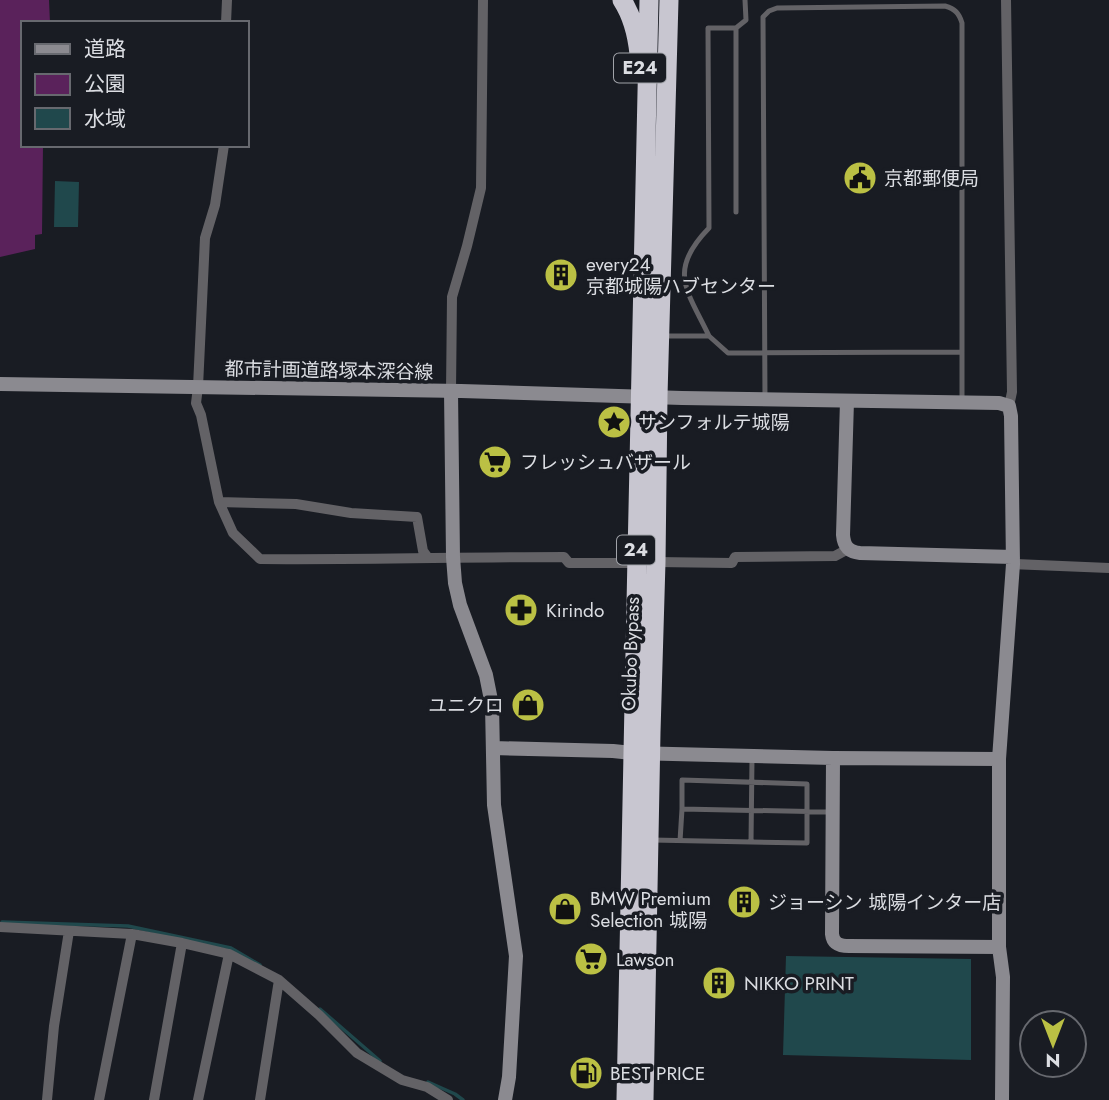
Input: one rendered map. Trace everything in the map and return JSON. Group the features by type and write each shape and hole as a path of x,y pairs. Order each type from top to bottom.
{"highway":[{"name":"E24","path":"622,0 630,13 637,38 646,139"},
{"name":"Okubo Bypass","path":"626,1100 641,753 664,560 650,396 646,139 649,0"},
{"name":"Okubo Bypass","path":"644,1100 649,840 629,560 660,336 669,0"}],"street":[{"path":"226,21 227,0"},
{"path":"483,0 481,188 452,297 453,557 460,605 486,675 492,705 494,805 516,956 509,1077 505,1100"},
{"path":"1002,1100 999,759 1013,561 1006,0"},
{"path":"224,147 215,205 205,238 196,403 201,415 219,502 233,533 260,559 564,557 569,563 629,560"},
{"name":"都市計画道路塚本深谷線","path":"0,384 962,402 999,403 1009,407"},
{"path":"847,401 843,536 848,549 853,553 1109,568"},
{"path":"219,502 296,504 351,513 417,517 428,558"},
{"path":"664,560 835,556 848,549"},
{"path":"664,560 732,563 735,557"},
{"path":"493,748 833,758 999,759"},
{"path":"833,758 832,939 837,944 849,946 999,947"},
{"path":"0,928 132,934 229,954 279,980 357,1053 402,1080 428,1087 448,1100"},
{"path":"47,1100 54,1026 69,931"},
{"path":"99,1100 132,934"},
{"path":"153,1100 182,943"},
{"path":"198,1100 229,954"},
{"path":"260,1100 279,980"}],"lane":[{"path":"746,0 746,20 736,28 708,28 709,228 690,252 684,272 687,290 709,336 729,353 962,352"},
{"path":"765,400 763,17 769,10 777,8 946,6 959,14 962,23 962,402"},
{"path":"736,28 736,212"},
{"path":"660,336 709,336"},
{"path":"751,842 752,756"},
{"path":"649,840 680,841 807,843 807,784 682,780 680,841"},
{"path":"682,809 832,812"}],"green space":[{"path":"0,0 49,0 50,21 21,21 21,147 43,147 42,234 35,235 35,249 0,257"}],"water":[{"path":"55,181 79,182 78,227 54,227"},
{"path":"786,956 971,959 971,1060 783,1055"}],"waterway":[{"path":"2,922 128,926 231,948 260,965"},
{"path":"320,1009 380,1061"},
{"path":"428,1082 463,1100"}],"place":[{"name":"京都郵便局","path":"860,178"},
{"name":"every24 京都城陽ハブセンター","path":"561,275"},
{"name":"サンフォルテ城陽","path":"614,422"},
{"name":"フレッシュバザール","path":"495,462"},
{"name":"Kirindo","path":"521,610"},
{"name":"ユニクロ","path":"528,705"},
{"name":"ジョーシン 城陽インター店","path":"744,902"},
{"name":"BMW Premium Selection 城陽","path":"565,909"},
{"name":"Lawson","path":"591,959"},
{"name":"NIKKO PRINT","path":"719,983"},
{"name":"BEST PRICE","path":"586,1073"}]}
